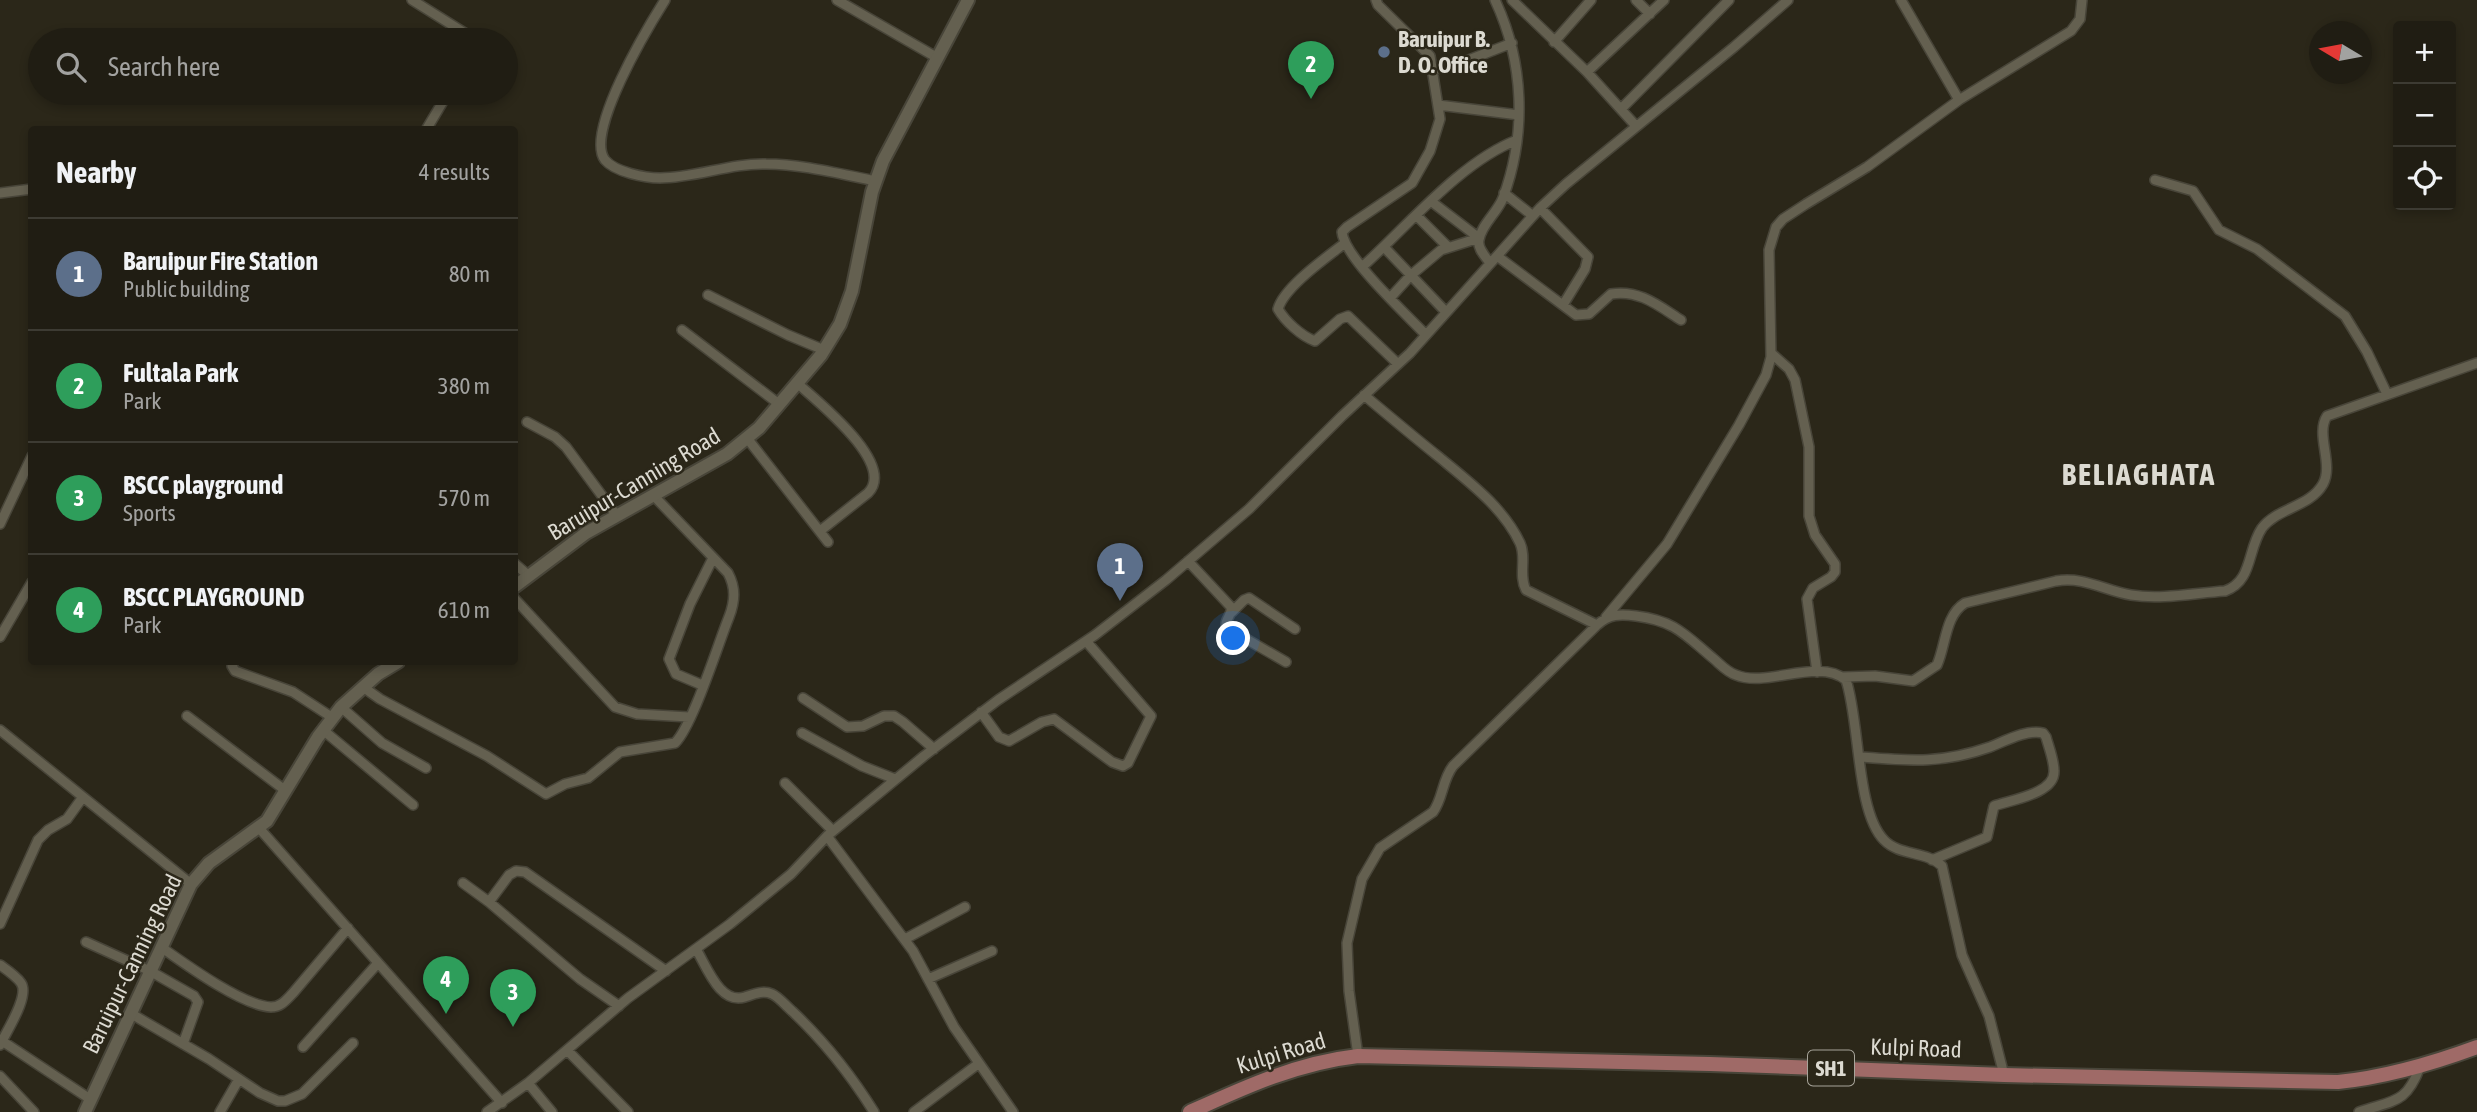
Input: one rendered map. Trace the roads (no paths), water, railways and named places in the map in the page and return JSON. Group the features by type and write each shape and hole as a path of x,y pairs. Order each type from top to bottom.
{"main road":[{"name":"Baruipur-Canning Road","path":"518,584 586,533 727,454 747,438 779,404 824,350 840,324 852,290 876,181 883,161 968,0"},
{"name":"Baruipur-Canning Road","path":"85,1112 191,884 209,863 267,821 332,718 377,674 393,665"},
{"name":"Kulpi Road","path":"1190,1112 1283,1072 1312,1063 1358,1056 2338,1082 2375,1078 2420,1067 2477,1047"}],"street":[{"path":"412,0 457,28"},
{"path":"665,0 634,52 603,127 600,139 604,159 624,170 658,178 765,163 876,181"},
{"path":"837,0 936,57"},
{"path":"1376,0 1430,56 1439,125 1416,179 1342,232 1345,243 1362,267 1425,334"},
{"path":"1495,0 1517,64 1519,115 1517,140 1504,193 1479,239 1480,249 1576,315 1589,314 1611,294 1632,293 1681,320"},
{"path":"1554,42 1591,0"},
{"path":"1636,0 1650,14"},
{"path":"1587,72 1664,0"},
{"path":"1621,109 1729,0"},
{"path":"487,1112 528,1083 619,1006 791,874 830,834 895,779 981,712 1086,641 1249,509 1398,365 1536,212 1788,0"},
{"path":"1901,0 1959,100"},
{"path":"1358,1056 1349,991 1347,943 1367,867 1385,843 1433,812 1438,806 1445,779 1452,766 1605,618 1667,544 1768,369 1771,353 1769,250 1776,227 1795,211 1867,167 1959,100 2071,31 2080,19 2082,0"},
{"path":"1518,2 1636,126"},
{"path":"1433,70 1466,61 1511,43"},
{"path":"428,126 441,105"},
{"path":"1438,105 1519,115"},
{"path":"1362,267 1479,161 1497,148 1517,140"},
{"path":"2155,180 2193,191 2219,230 2257,249 2345,316 2367,352 2387,394"},
{"path":"0,193 28,190"},
{"path":"1504,193 1536,212 1588,257 1586,269 1563,305"},
{"path":"1432,202 1479,239"},
{"path":"1417,216 1448,247"},
{"path":"1391,297 1437,252 1479,239"},
{"path":"1345,243 1309,271 1282,300 1278,309 1298,330 1315,341 1340,319 1348,316 1398,365"},
{"path":"1384,247 1445,311"},
{"path":"708,295 824,350"},
{"path":"682,330 779,404"},
{"path":"1771,353 1789,369 1796,380 1809,447 1809,516 1815,536 1835,564 1835,572 1831,577 1808,593 1817,672"},
{"path":"1605,618 1624,614 1669,622 1728,671 1743,677 1817,672 1843,677 1875,676 1913,681 1937,665 1952,617 1959,606 1965,603 2070,579 2090,582 2134,596 2225,591 2243,579 2263,527 2270,520 2313,495 2324,482 2326,457 2323,426 2327,415 2477,363"},
{"path":"797,383 853,438 869,457 876,476 869,493 820,531"},
{"path":"1364,395 1475,487 1502,516 1523,551 1521,577 1526,590 1597,625"},
{"path":"527,422 555,437 566,447 617,516"},
{"path":"747,438 828,542"},
{"path":"0,524 28,464"},
{"path":"363,687 380,699 486,756 547,794 565,784 588,778 620,752 675,743 689,717 734,598 731,577 654,496"},
{"path":"702,685 676,674 669,659 690,604 713,558"},
{"path":"1188,561 1231,607 1232,612"},
{"path":"518,566 529,576"},
{"path":"0,637 28,589"},
{"path":"1286,662 1229,630 1226,621 1246,598 1249,598 1296,629"},
{"path":"518,602 615,707 637,714 689,717"},
{"path":"981,712 999,737 1009,741 1042,722 1054,719 1112,762 1123,766 1128,763 1151,716 1086,641"},
{"path":"233,665 233,669 239,674 293,692 332,718"},
{"path":"1843,677 1848,684 1868,812 1880,835 1897,849 1942,866 1962,955 1989,1016 2004,1075"},
{"path":"803,698 847,726 863,726 884,716 894,716 934,749"},
{"path":"341,707 375,738 426,768"},
{"path":"187,716 286,791"},
{"path":"0,730 191,884"},
{"path":"323,730 413,805"},
{"path":"1860,757 1933,761 1970,754 2031,732 2043,733 2046,737 2054,771 2049,783 2034,794 1994,806 1989,834 1985,839 1932,860"},
{"path":"802,733 862,766 895,779"},
{"path":"785,783 830,834 905,939 945,1013 1013,1112"},
{"path":"0,924 38,840 48,830 67,819 83,797"},
{"path":"259,828 502,1103"},
{"path":"489,902 509,875 516,871 525,872 666,971"},
{"path":"463,883 580,979 619,1006"},
{"path":"905,939 965,907"},
{"path":"161,947 231,991 250,1001 272,1007 284,1003 348,928"},
{"path":"86,942 150,971 194,996 198,1002 183,1044"},
{"path":"696,949 728,997 734,999 764,992 775,995 811,1029 838,1060 874,1112"},
{"path":"928,979 992,951"},
{"path":"303,1047 378,963"},
{"path":"0,965 21,982 24,990 21,1003 1,1043 90,1099"},
{"path":"130,1013 260,1093 285,1101 302,1094 353,1043"},
{"path":"568,1051 628,1112"},
{"path":"914,1112 978,1064"},
{"path":"2359,1112 2404,1096 2414,1085 2420,1067"},
{"path":"0,1076 34,1112"},
{"path":"220,1112 239,1079"},
{"path":"528,1083 552,1112"}],"place":[{"name":"Baruipur B. D. O. Office","path":"1384,52"},
{"name":"Fultala Park","path":"1311,99"},
{"name":"Baruipur Fire Station","path":"1120,601"},
{"name":"BSCC PLAYGROUND","path":"446,1014"},
{"name":"BSCC playground","path":"513,1027"}],"district":[{"name":"BELIAGHATA","path":"2139,474"}]}
